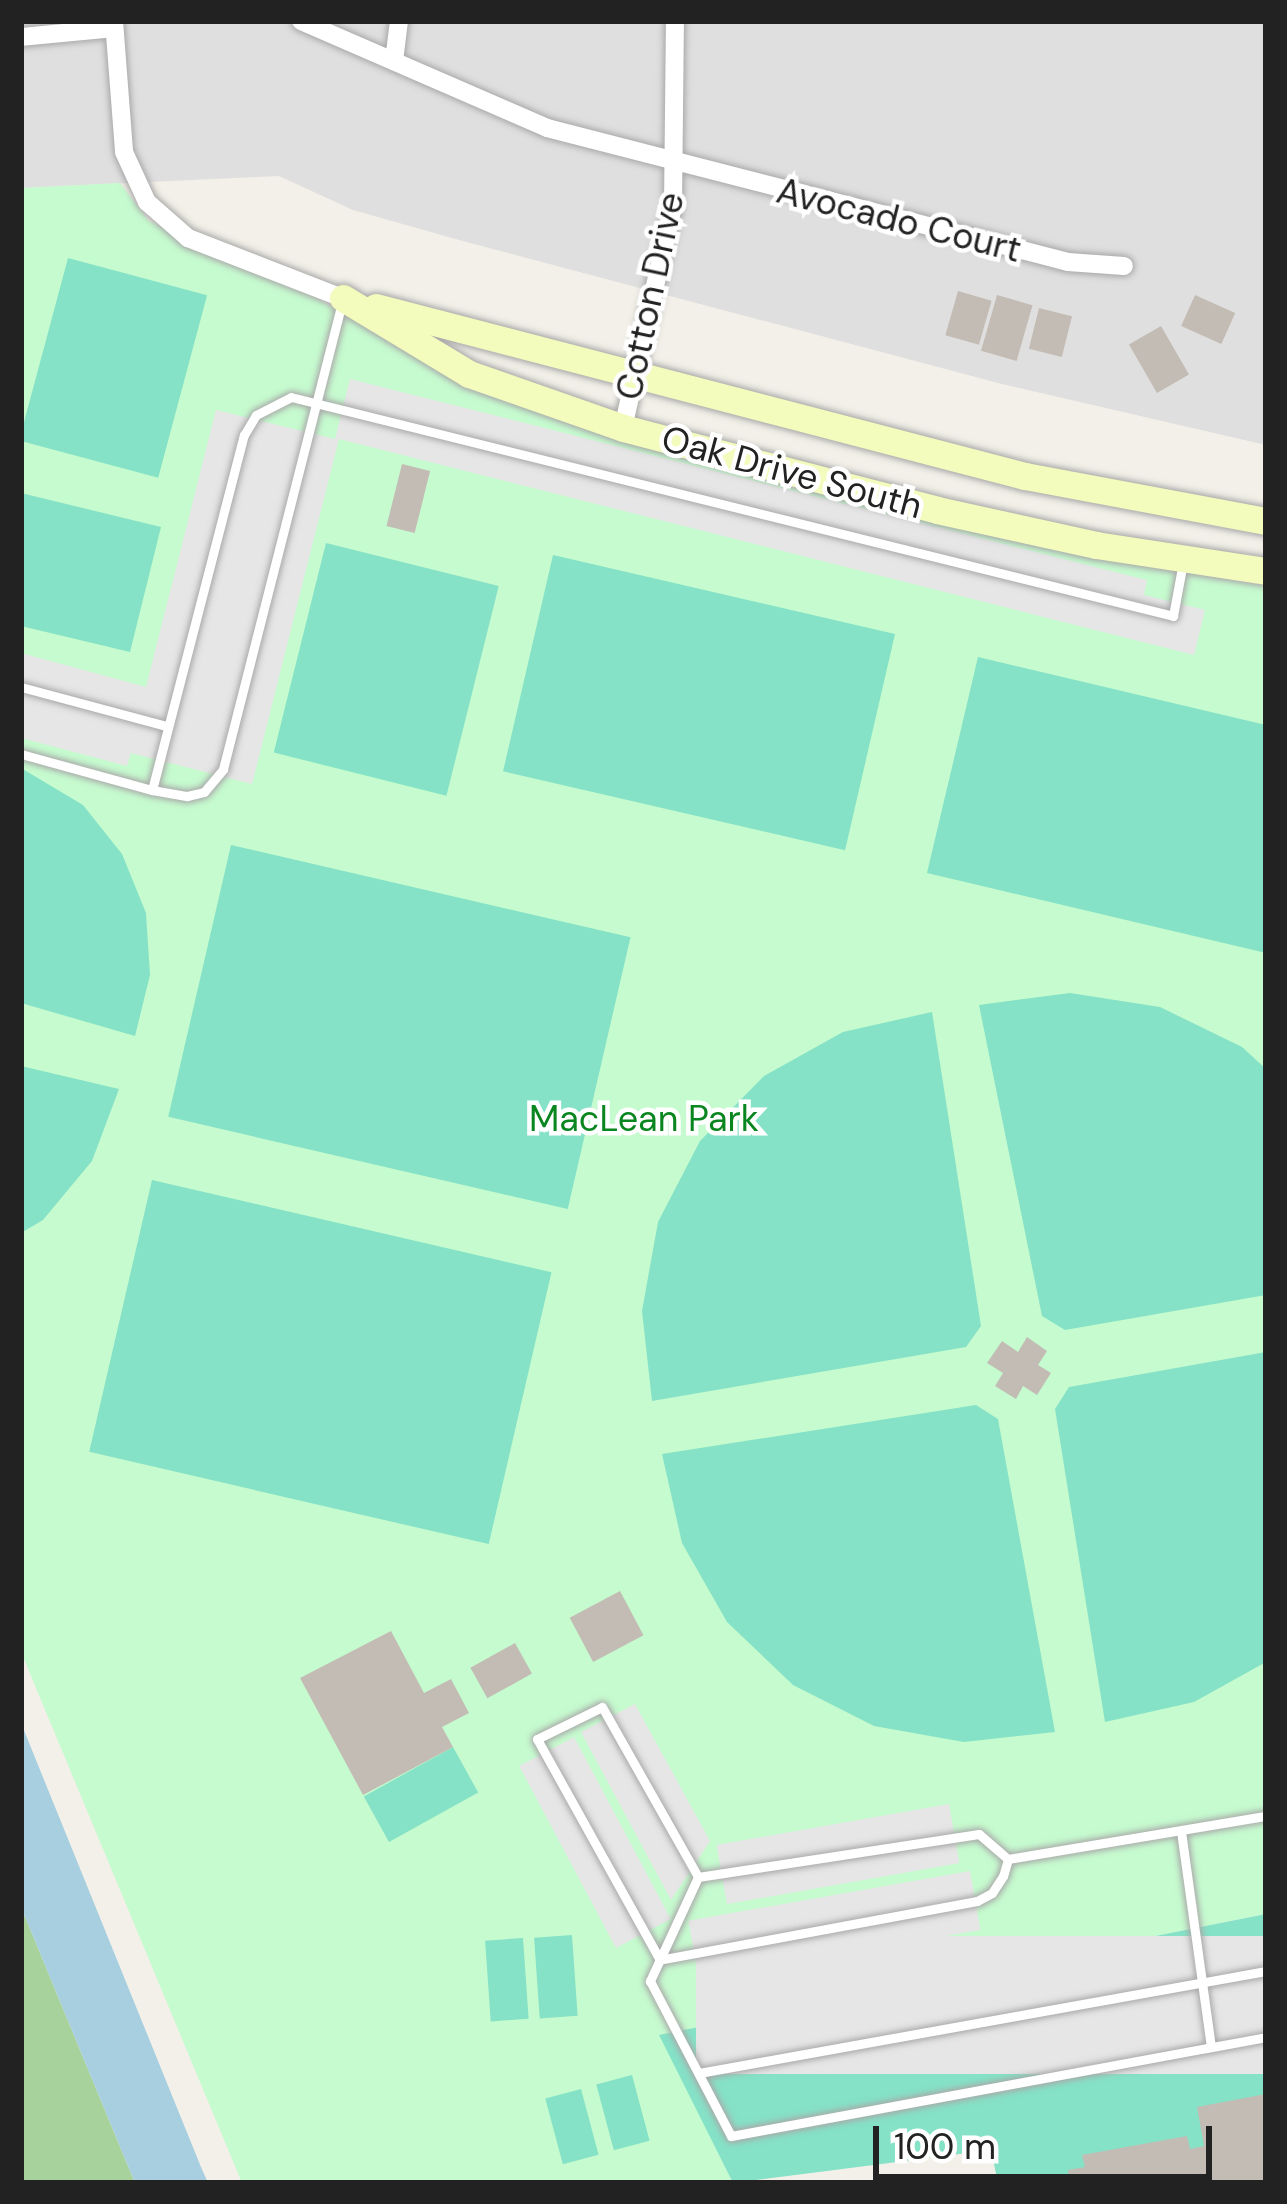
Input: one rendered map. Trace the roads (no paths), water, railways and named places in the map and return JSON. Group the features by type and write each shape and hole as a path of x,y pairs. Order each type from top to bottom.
{"street":[{"name":"Avocado Court","path":"302,21 547,128 1068,262 1124,266"},
{"path":"394,62 399,21"},
{"name":"Cotton Drive","path":"623,428 673,206 675,21"},
{"path":"21,37 114,24"},
{"name":"Oak Drive South","path":"114,24 124,152 147,202 188,238 344,298 634,377 1025,476 1266,521"},
{"name":"Oak Drive South","path":"344,298 469,374 623,428 937,510 1096,545 1266,571"}],"lane":[{"path":"21,754 188,796 218,781 344,298"},
{"path":"152,790 244,434 256,415 274,401 291,397 1173,616 1184,557"},
{"path":"21,687 167,726"},
{"path":"660,1960 537,1739 602,1707 698,1877"},
{"path":"1008,1859 1266,1816"},
{"path":"1180,1831 1210,2046"},
{"path":"698,1877 979,1834 1008,1859"},
{"path":"660,1960 977,1901 992,1892 1008,1859"},
{"path":"698,1877 650,1981 731,2137 1266,2037"},
{"path":"699,2073 1266,1971"}],"water":[{"path":"21,1723 208,2183 135,2183 21,1907"}],"park label":[{"name":"MacLean Park","path":"644,1119"}]}
